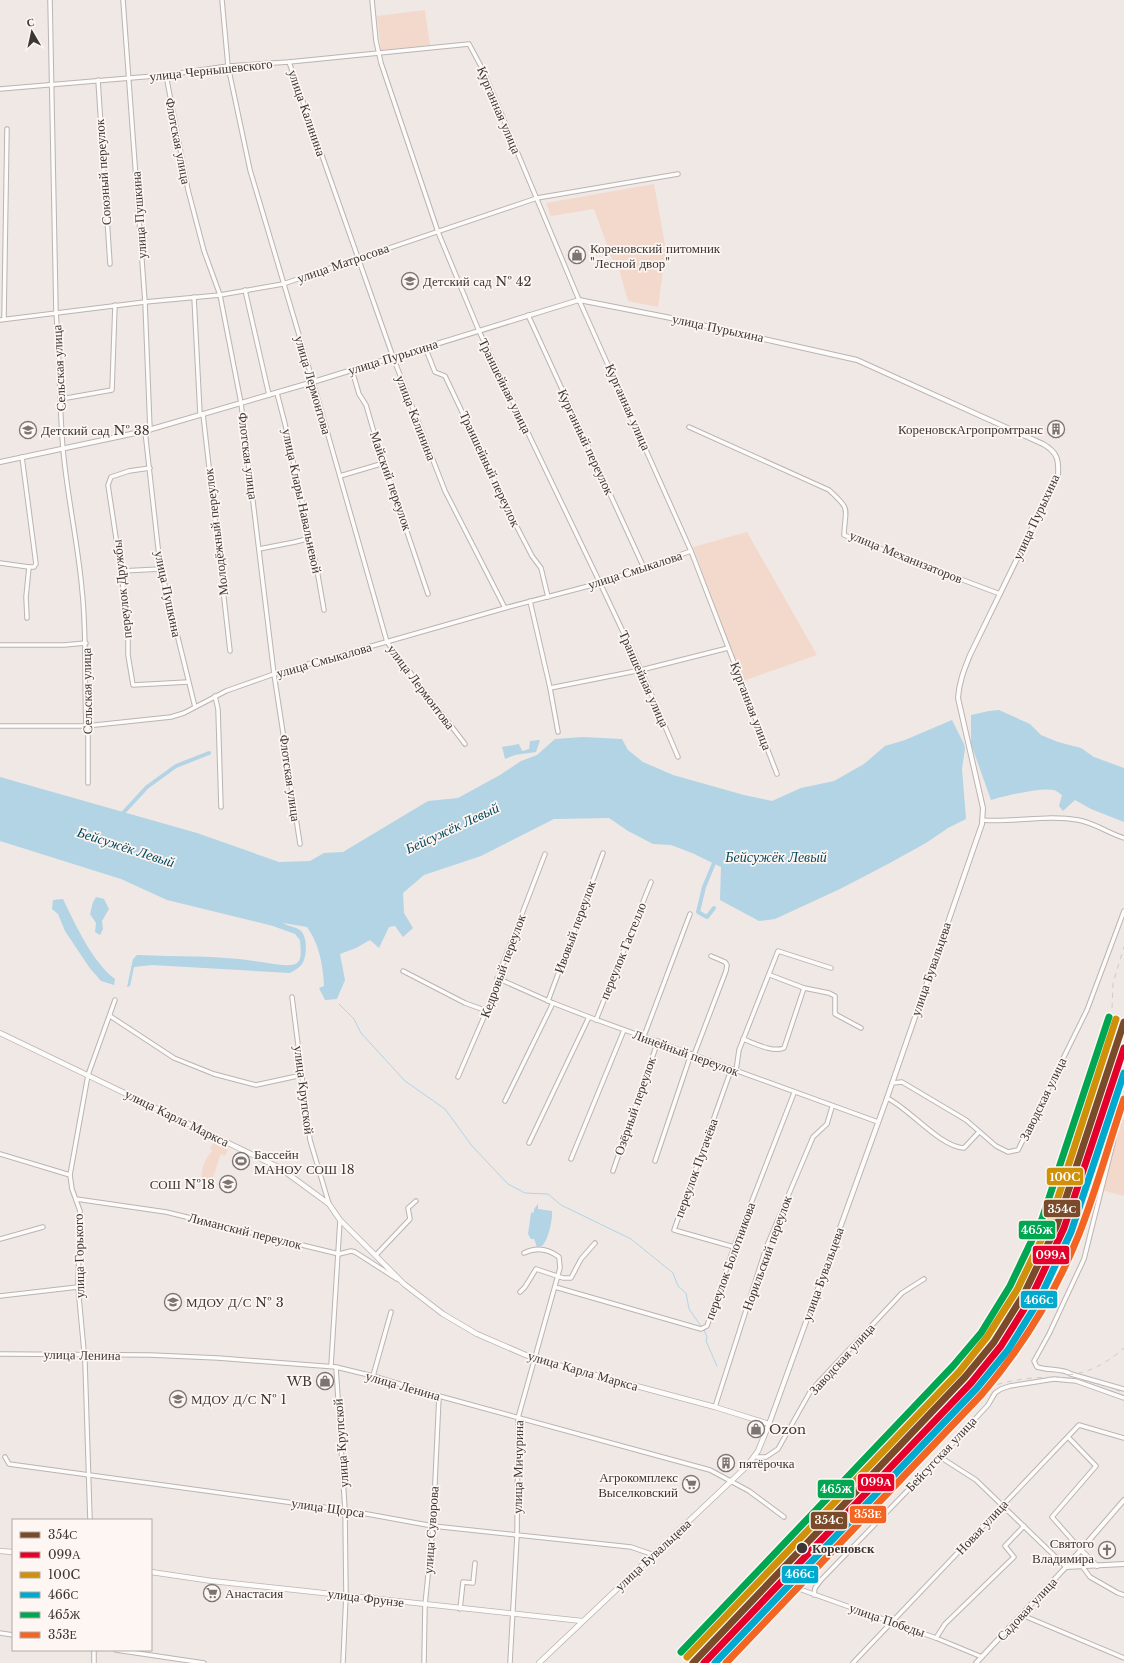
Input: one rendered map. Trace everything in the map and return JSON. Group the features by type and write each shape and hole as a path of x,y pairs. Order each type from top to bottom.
{"main road":[{"name":"улица Карла Маркса","path":"0,1033 280,1168 330,1204 340,1220 404,1284 443,1314 477,1334 535,1359 715,1407 769,1424"},
{"name":"улица Бувальцева","path":"539,1663 747,1466 758,1452 769,1424"},
{"path":"0,1550 12,1552"},
{"name":"улица Фрунзе","path":"152,1572 212,1581 514,1615 582,1621"}],"street":[{"name":"Сельская улица","path":"50,0 56,312 62,449 82,589 86,643 85,684 86,726 88,730 88,783"},
{"name":"улица Пушкина","path":"124,0 145,302 150,468 161,569 195,707"},
{"name":"улица Лермонтова","path":"222,0 228,66 250,170 313,382 387,642 465,744"},
{"name":"Траншейная улица","path":"372,0 376,41 381,63 438,232 479,331 641,670 678,758"},
{"name":"улица Чернышевского","path":"0,89 166,75 228,66 289,62 469,44"},
{"name":"Курганная улица","path":"469,44 483,70 579,300 691,551 777,774"},
{"name":"улица Калинина","path":"289,62 357,258 393,357 445,491 505,608"},
{"name":"Флотская улица","path":"166,75 188,190 204,251 220,295 241,403 274,674 300,844"},
{"name":"Союзный переулок","path":"98,80 110,264"},
{"path":"2,319 8,129"},
{"name":"улица Матросова","path":"2,319 115,305 220,295 283,284 537,198 678,174"},
{"path":"245,290 269,395"},
{"name":"Молодёжный переулок","path":"194,297 202,414 230,651"},
{"name":"улица Пурыхина","path":"0,462 148,430 277,393 579,300 790,344 857,360 964,407 1043,444 1052,449 1057,458 1058,475 961,676 958,698 982,808"},
{"path":"61,399 112,390 115,305"},
{"name":"Курганный переулок","path":"528,315 644,568"},
{"name":"Траншейный переулок","path":"425,347 436,372 445,376 517,527 532,556 541,568 548,596"},
{"name":"Майский переулок","path":"352,370 359,394 366,405 428,594"},
{"name":"улица Клары Навальневой","path":"277,393 284,416 324,610"},
{"name":"улица Механизаторов","path":"689,427 829,490 842,502 846,509 844,535 1000,594"},
{"path":"0,563 29,567 34,567 36,564 22,457"},
{"path":"340,476 384,463"},
{"name":"переулок Дружбы","path":"150,468 111,477 108,486 121,571 128,629 128,655 133,685 188,682"},
{"path":"259,549 310,538"},
{"name":"улица Смыкалова","path":"0,726 86,726 171,718 184,713 215,696 274,674 530,601 600,583 691,551"},
{"path":"27,618 26,597 29,567"},
{"path":"121,571 161,569"},
{"path":"530,601 550,688 558,732"},
{"path":"0,645 57,645 86,643"},
{"path":"550,688 641,670 728,648"},
{"path":"215,696 218,718 221,807"},
{"name":"улица Бувальцева","path":"769,1424 887,1098 982,820 982,808"},
{"path":"982,820 999,822 1045,819 1076,819 1088,822 1124,838"},
{"name":"Кедровый переулок","path":"458,1077 487,1012 499,979 500,971 546,854"},
{"name":"Ивовый переулок","path":"548,1001 603,854"},
{"name":"переулок Гастелло","path":"596,1020 651,882"},
{"name":"Заводская улица","path":"892,1083 902,1082 966,1120 996,1146 1008,1152 1018,1150 1087,1010 1124,911"},
{"path":"644,1036 690,914"},
{"path":"733,1071 743,1039 770,975 778,951 831,968"},
{"path":"656,1161 692,1054 726,971 725,962 711,956"},
{"path":"403,971 458,1000 487,1012"},
{"path":"770,975 804,988 830,993 834,996 835,1014 861,1028"},
{"name":"Линейный переулок","path":"499,979 596,1020 658,1041 733,1071 832,1107 878,1122"},
{"path":"743,1039 779,1050 784,1048 804,988"},
{"name":"улица Крупской","path":"292,997 310,1140 330,1204"},
{"name":"улица Горького","path":"90,1519 84,1355 78,1287 80,1211 72,1189 70,1174 88,1076 115,1000"},
{"path":"505,1101 553,1003"},
{"path":"110,1016 174,1058 214,1074 256,1085 302,1075"},
{"path":"529,1143 589,1017"},
{"path":"571,1159 624,1030"},
{"name":"Озёрный переулок","path":"612,1171 658,1041"},
{"name":"переулок Пугачёва","path":"733,1071 674,1230 734,1247"},
{"name":"переулок Болотникова","path":"555,1287 701,1329 707,1326 734,1247 794,1093"},
{"path":"887,1098 942,1139 957,1148 964,1148 979,1132"},
{"name":"Норильский переулок","path":"715,1407 766,1248 813,1137 827,1124 832,1107"},
{"path":"1118,1113 1113,1143 1084,1259 1049,1334 1034,1361 1037,1367 1047,1370 1065,1370 1071,1374 1124,1389"},
{"path":"0,1154 70,1174"},
{"name":"Лиманский переулок","path":"76,1199 166,1212 339,1254 351,1251 362,1255 404,1284"},
{"path":"376,1255 410,1219 408,1208 416,1201"},
{"path":"331,1366 340,1220"},
{"path":"0,1239 42,1227"},
{"path":"520,1292 525,1287 536,1269 558,1277 571,1278 581,1258 595,1243"},
{"name":"улица Мичурина","path":"510,1663 514,1615 517,1536 518,1418 560,1268 560,1260 555,1254 540,1249 524,1253"},
{"name":"Заводская улица","path":"754,1457 766,1457 778,1450 810,1392 902,1294 924,1279"},
{"path":"0,1296 78,1287"},
{"path":"373,1376 391,1312"},
{"name":"улица Ленина","path":"0,1354 218,1358 336,1367 710,1470 749,1491 784,1517"},
{"name":"улица Крупской","path":"336,1367 345,1510 346,1595 343,1663"},
{"name":"Бейсугская улица","path":"814,1595 814,1588 821,1580 940,1457 988,1404 995,1394 1010,1386 1054,1379 1098,1388 1124,1398"},
{"name":"улица Суворова","path":"424,1663 425,1605 432,1526 439,1396"},
{"name":"Новая улица","path":"853,1663 1079,1425 1124,1438"},
{"path":"1068,1437 1096,1466 1052,1517 1097,1566"},
{"name":"улица Щорса","path":"5,1457 9,1464 345,1510 432,1526 631,1547 654,1555"},
{"path":"940,1457 976,1480 1066,1567 1124,1564"},
{"name":"Садовая улица","path":"976,1663 1066,1567 1124,1500"},
{"path":"936,1638 945,1624 1014,1557 1004,1546 1024,1526"},
{"path":"460,1609 464,1582 474,1584 475,1563"},
{"path":"1082,1566 1090,1578 1124,1595"},
{"name":"улица Победы","path":"790,1586 936,1638 982,1657"},
{"path":"1022,1615 1124,1658"},
{"path":"0,1633 12,1635"},
{"path":"94,1651 94,1663"},
{"path":"123,1651 204,1663"}],"shaded area":[{"path":"425,10 430,45 381,50 377,16"},
{"path":"654,184 666,250 658,307 628,301 617,262 612,259 594,209 551,216 546,203"},
{"path":"747,532 817,655 743,681 693,547"},
{"path":"1124,1087 1124,1196 1101,1190"},
{"path":"213,1143 228,1150 225,1156 221,1154 212,1180 206,1183 202,1180 202,1173 208,1156 213,1151 210,1149"}],"water":[{"path":"999,710 1030,724 1041,735 1058,742 1081,748 1094,757 1124,768 1124,822 1091,809 1075,800 1063,811 1059,806 1062,795 1054,790 1048,789 1014,794 991,800 971,744 971,715"},
{"name":"Бейсужёк Левый","path":"952,720 965,749 962,769 966,819 888,864 840,889 775,919 759,921 720,900 721,867 692,853 671,845 653,844 628,831 609,818 554,819 481,856 424,875 403,893 404,913 413,928 403,937 395,926 389,927 379,948 370,940 356,948 340,954 345,980 337,999 325,1000 319,988 324,986 323,970 315,940 307,927 283,923 300,930 303,933 306,947 304,961 299,967 290,973 152,965 134,967 130,986 127,987 133,959 137,955 230,958 279,965 290,965 299,961 301,952 300,940 295,934 273,926 167,900 121,879 0,841 0,777 197,833 279,862 310,861 324,853 343,852 428,801 458,798 500,775 521,761 537,755 555,739 583,737 622,739 628,750 643,762 673,775 744,795 772,801 801,788 834,781 864,764 885,746 905,740"},
{"path":"540,740 536,752 515,755 505,759 502,747 519,744 522,751 529,749 530,741"},
{"path":"96,897 104,899 109,909 102,921 103,929 100,935 95,932 96,923 90,914"},
{"path":"63,899 92,953 99,963 115,979 114,985 101,981 89,967 65,931 58,914 52,909 53,900"},
{"path":"538,1204 538,1209 552,1211 552,1215 550,1230 546,1240 542,1246 537,1247 534,1239 531,1239 528,1234 531,1213 534,1212 534,1209"}],"waterway":[{"path":"123,813 147,787 176,766 209,753"},
{"path":"714,863 704,887 698,912 707,917 714,908"},
{"path":"339,1004 354,1019 361,1033 405,1081 445,1109 472,1146 508,1184 525,1193 548,1194 561,1205 631,1239 673,1273 678,1286 686,1293 689,1309 701,1326"},
{"path":"704,1330 707,1337 706,1341 717,1366"}],"railway":[{"path":"969,1365 992,1337 1007,1314 1034,1267 1053,1220 1100,1084 1109,1052 1113,983 1124,947"},
{"path":"972,1354 995,1320 1019,1274"},
{"path":"1009,1331 1021,1314 1036,1283"},
{"path":"699,1663 967,1378 988,1354 1003,1333 1017,1305"},
{"path":"1068,1375 1084,1372 1098,1366 1112,1358 1124,1348"},
{"path":"689,1663 974,1361"},
{"path":"944,1411 961,1399 988,1387 1014,1380 1041,1377 1082,1380 1097,1383 1124,1393"},
{"path":"899,1433 937,1394"},
{"path":"740,1626 765,1605 800,1570 881,1483 926,1430"},
{"path":"709,1663 747,1624"}],"transit line":[{"name":"465Ж","path":"681,1652 953,1366 981,1333 1010,1286 1042,1219 1109,1017"},
{"name":"100C","path":"687,1657 959,1372 987,1337 1017,1290 1050,1222 1116,1019"},
{"name":"354С","path":"693,1663 965,1377 994,1342 1024,1294 1057,1225 1124,1022"},
{"name":"099А","path":"704,1663 971,1383 1001,1346 1031,1298 1064,1228 1124,1048"},
{"name":"466С","path":"715,1663 977,1388 1008,1350 1038,1302 1071,1232 1124,1073"},
{"name":"353Е","path":"726,1663 982,1394 1025,1338 1060,1277 1070,1256 1091,1201 1124,1099"}],"place":[{"name":"Кореновский питомник \"Лесной двор\"","path":"577,255"},
{"name":"Детский сад № 42","path":"410,281"},
{"name":"КореновскАгропромтранс","path":"1056,429"},
{"name":"Детский сад № 38","path":"28,430"},
{"name":"Бассейн МАНОУ СОШ 18","path":"241,1161"},
{"name":"СОШ №18","path":"228,1184"},
{"name":"МДОУ Д/С № 3","path":"173,1302"},
{"name":"WB","path":"325,1381"},
{"name":"МДОУ Д/С № 1","path":"178,1399"},
{"name":"Ozon","path":"756,1429"},
{"name":"пятёрочка","path":"726,1463"},
{"name":"Агрокомплекс Выселковский","path":"691,1484"},
{"name":"Кореновск","path":"802,1548"},
{"name":"Святого Владимира","path":"1107,1550"},
{"name":"Анастасия","path":"212,1593"}]}
